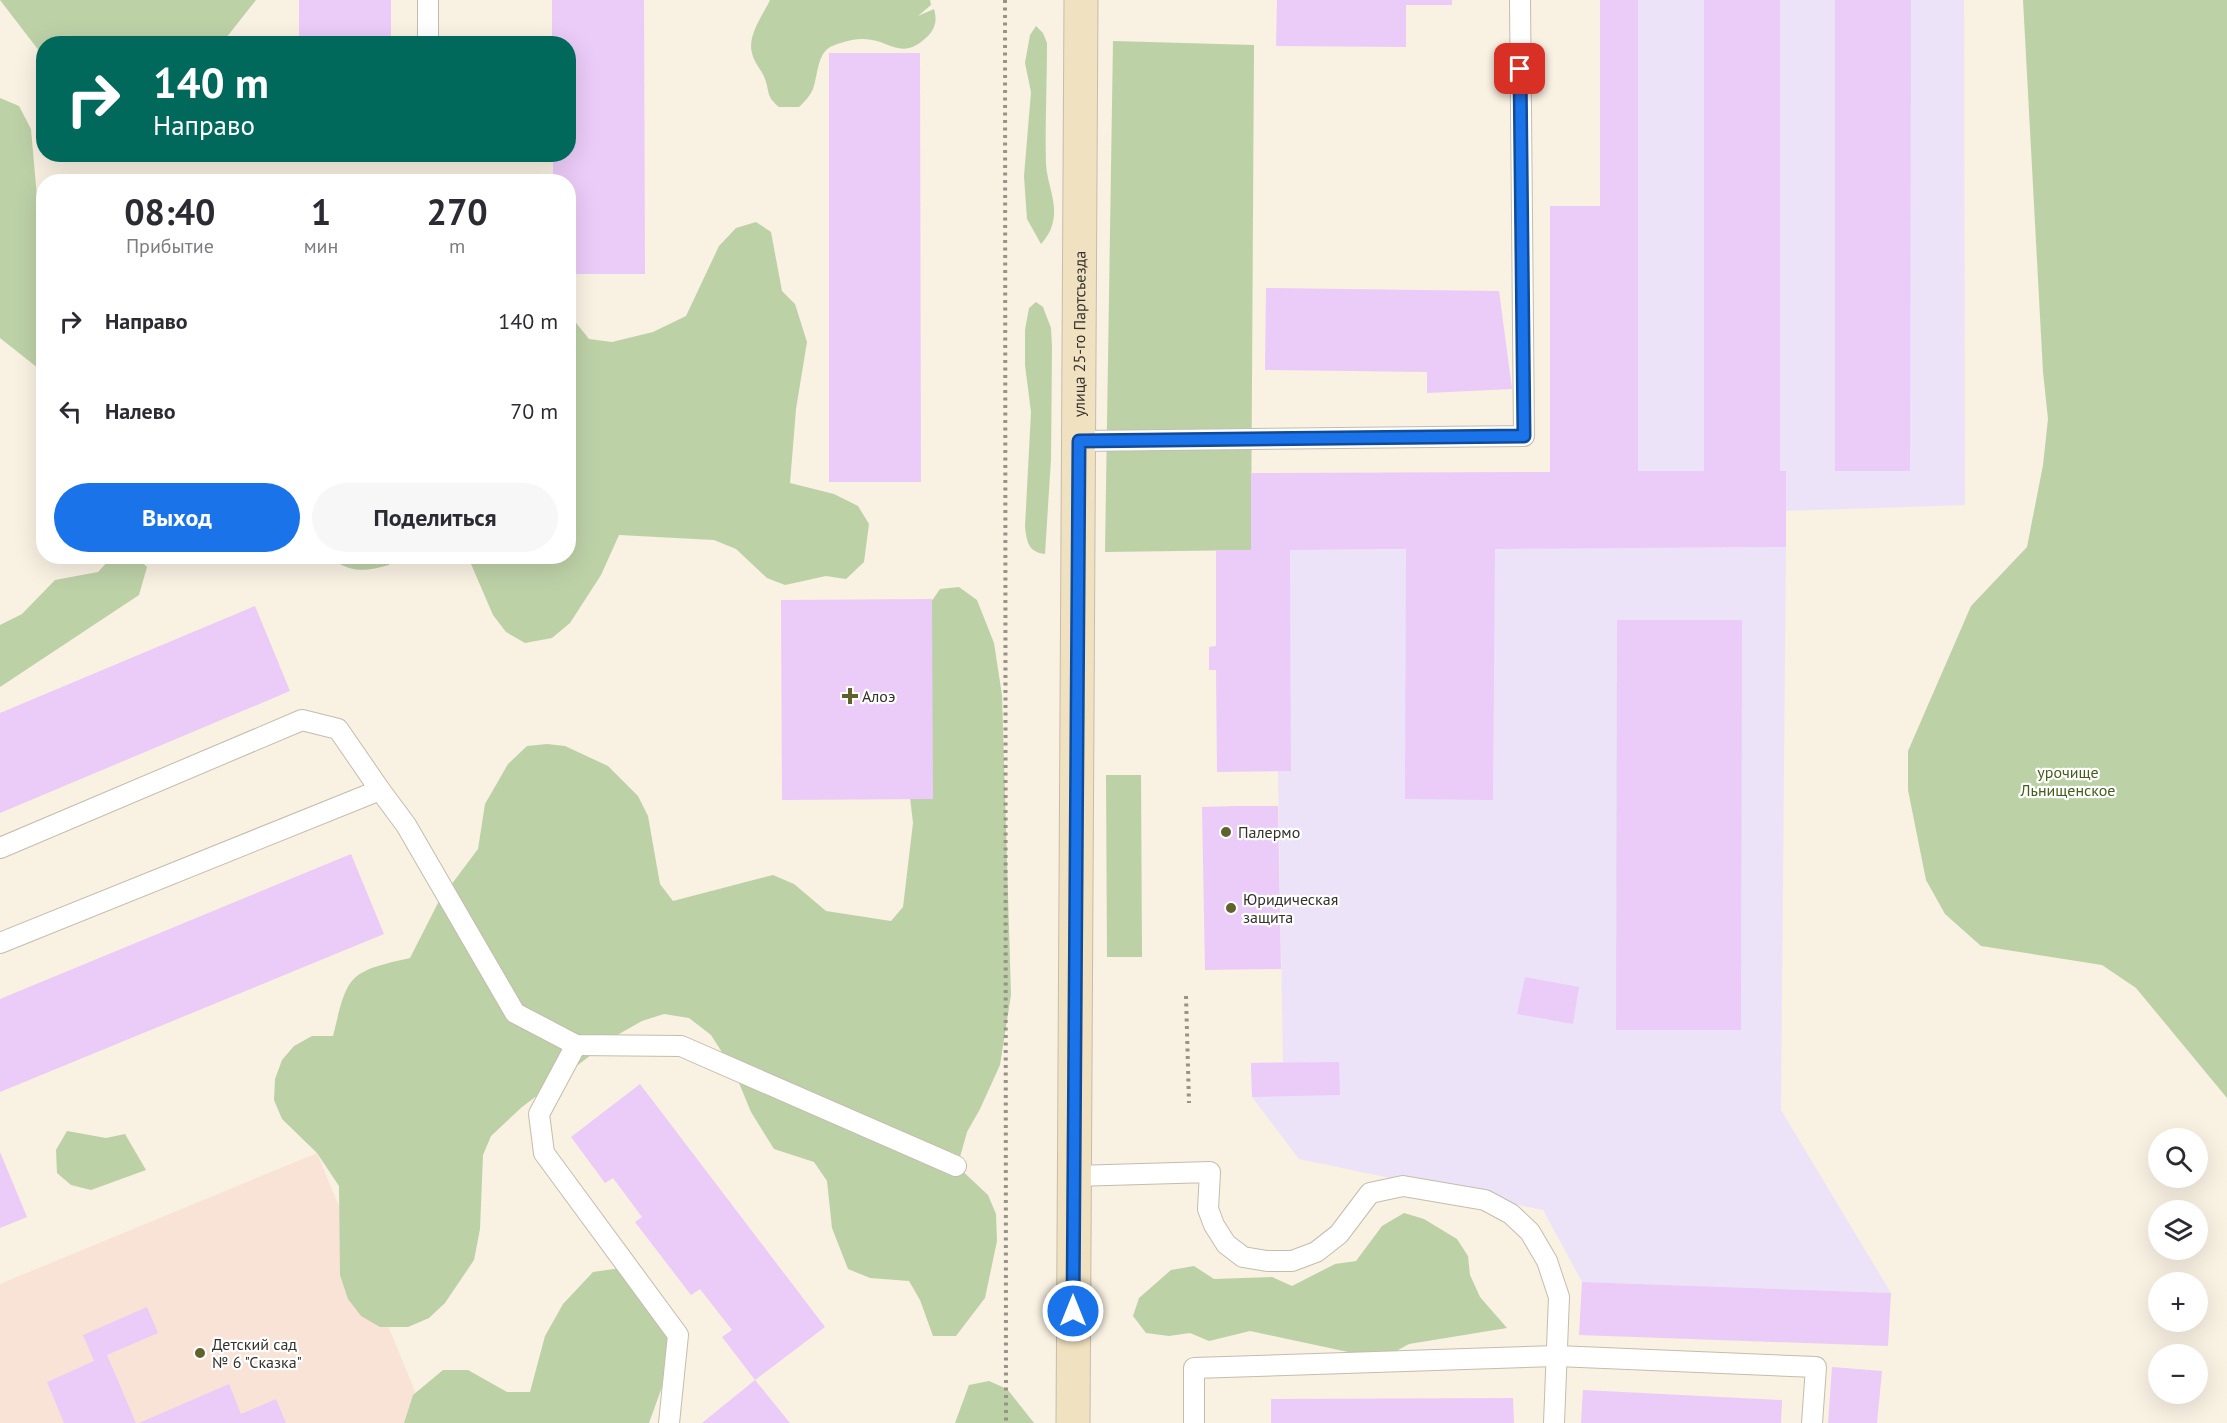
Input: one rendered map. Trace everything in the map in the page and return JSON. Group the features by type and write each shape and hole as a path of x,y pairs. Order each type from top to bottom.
{"street":[{"name":"улица 25-го Партсъезда","path":"1073,1423 1082,0"}],"lane":[{"path":"428,0 428,36"},
{"path":"1079,441 1524,436 1520,0"},
{"path":"0,848 302,720 338,729 406,825 515,1013 576,1045 681,1046 956,1166"},
{"path":"0,943 381,790"},
{"path":"576,1045 539,1114 544,1153 678,1335 669,1423"},
{"path":"1074,1176 1210,1172 1208,1209 1214,1225 1226,1244 1243,1257 1267,1261 1292,1261 1316,1252 1339,1234 1370,1193 1403,1186 1485,1200 1511,1214 1530,1232 1546,1261 1559,1297 1554,1423"},
{"path":"1194,1423 1194,1368 1557,1356 1816,1367 1812,1423"}],"path":[{"path":"1005,0 1006,1423"},
{"path":"1186,996 1189,1103"}],"shaded area":[{"path":"1638,0 1964,0 1965,505 1786,511 1785,471 1638,471"},
{"path":"1786,547 1781,1110 1891,1293 1582,1282 1543,1210 1299,1159 1252,1097 1251,1063 1283,1062 1278,771 1291,771 1290,550"},
{"name":"Детский сад № 6 \"Сказка\"","path":"317,1153 428,1423 0,1423 0,1284"}],"green space":[{"path":"0,0 256,0 228,36 36,36 36,47"},
{"path":"770,0 930,0 931,5 918,16 934,9 935,23 929,35 910,48 895,48 880,42 861,39 830,47 820,60 813,89 807,98 799,107 779,107 770,97 764,76 753,57 751,46 754,33"},
{"name":"урочище Льнищенское","path":"2023,0 2227,0 2227,1098 2136,988 2102,965 1981,946 1945,914 1926,880 1908,790 1908,751 1971,606 2027,547 2043,465 2048,419 2043,372"},
{"path":"1036,26 1043,33 1047,43 1046,164 1054,208 1052,227 1041,244 1027,219 1024,176 1031,92 1025,63 1030,35"},
{"path":"1113,41 1254,45 1251,550 1105,552"},
{"path":"0,98 19,106 31,129 36,186 36,366 0,338"},
{"path":"756,222 771,232 782,291 795,304 807,342 796,409 790,483 834,494 858,506 869,524 864,562 846,579 826,576 785,585 767,578 736,549 714,540 619,535 601,575 570,623 552,638 525,643 506,632 493,615 471,564 576,564 576,323 589,339 612,342 653,332 686,316 719,246 736,228"},
{"path":"1036,302 1043,307 1051,328 1052,347 1051,459 1045,554 1035,551 1029,545 1025,527 1031,412 1025,365 1025,330 1029,308"},
{"path":"105,564 144,564 147,567 139,595 0,687 0,625 22,614 55,580 98,572"},
{"path":"340,564 390,564 365,570"},
{"path":"959,587 977,600 994,643 1002,695 1011,995 1000,1065 967,1132 956,1165 988,1195 996,1214 997,1241 985,1298 956,1336 933,1336 920,1300 909,1281 870,1278 848,1269 832,1228 827,1181 814,1162 774,1149 751,1112 734,1071 711,1035 689,1018 664,1014 642,1021 619,1034 522,1107 491,1136 483,1155 480,1229 474,1260 445,1303 429,1318 408,1327 380,1327 361,1316 348,1299 340,1275 339,1186 317,1153 282,1119 274,1100 275,1079 282,1060 294,1046 312,1036 333,1036 342,1000 354,979 374,968 410,958 439,901 478,849 485,804 508,764 527,746 547,744 565,746 608,766 638,796 648,816 660,884 673,901 773,875 794,884 826,911 891,921 903,907 913,823 908,780 927,608 940,589"},
{"path":"1106,775 1141,775 1142,957 1107,957"},
{"path":"67,1131 106,1138 125,1134 146,1170 91,1190 71,1185 57,1173 56,1150"},
{"path":"1404,1213 1424,1219 1457,1239 1468,1256 1470,1275 1480,1297 1507,1328 1409,1344 1391,1354 1367,1356 1250,1331 1209,1341 1190,1333 1169,1336 1146,1333 1133,1316 1139,1298 1171,1270 1194,1266 1214,1279 1272,1277 1292,1286 1335,1264 1356,1261 1382,1226"},
{"path":"621,1268 668,1333 662,1387 649,1423 404,1423 413,1395 443,1370 468,1370 507,1392 530,1392 545,1336 563,1304 593,1272"},
{"path":"989,1381 1007,1389 1034,1423 955,1423 969,1385"}],"building":[{"path":"299,0 391,0 391,36 299,36"},
{"path":"552,0 644,0 645,274 576,274 576,174 553,174 553,162 576,162 576,36 552,36"},
{"path":"1277,0 1452,0 1452,5 1406,5 1406,47 1276,46"},
{"path":"1600,0 1638,0 1638,471 1704,471 1704,0 1780,0 1780,471 1786,471 1786,547 1495,549 1493,800 1405,799 1406,549 1290,550 1291,771 1217,772 1216,670 1209,670 1209,647 1216,646 1216,550 1251,550 1251,473 1550,472 1550,206 1600,206"},
{"path":"1835,0 1911,0 1910,471 1835,471"},
{"path":"829,53 920,53 921,482 829,482"},
{"path":"1266,288 1499,291 1512,389 1427,393 1427,372 1265,370"},
{"path":"932,599 933,799 782,800 781,600"},
{"path":"255,606 290,691 0,813 0,713"},
{"path":"1617,620 1742,620 1741,1030 1616,1030"},
{"path":"1278,806 1281,969 1205,970 1202,807"},
{"path":"351,854 384,934 0,1092 0,999"},
{"path":"1525,977 1579,987 1573,1024 1517,1014"},
{"path":"1339,1062 1340,1095 1252,1097 1251,1063"},
{"path":"640,1084 825,1327 755,1380 722,1337 732,1330 700,1289 691,1295 635,1222 642,1217 613,1178 605,1183 571,1137"},
{"path":"0,1152 27,1217 0,1228"},
{"path":"1582,1282 1891,1293 1888,1346 1579,1335"},
{"path":"147,1307 158,1333 107,1355 136,1423 64,1423 47,1382 94,1361 83,1335"},
{"path":"1832,1367 1882,1371 1877,1423 1828,1423"},
{"path":"755,1380 790,1423 702,1423"},
{"path":"229,1384 241,1414 276,1399 286,1423 139,1423"},
{"path":"1583,1390 1782,1400 1781,1423 1581,1423"},
{"path":"1513,1398 1514,1423 1271,1423 1271,1399"}],"place":[{"name":"Алоэ","path":"850,696"},
{"name":"Палермо","path":"1226,832"},
{"name":"Юридическая защита","path":"1231,908"},
{"name":"Детский сад № 6 \"Сказка\"","path":"200,1353"}],"route":[{"path":"1073,1311 1079,441 1524,436 1520,69"}]}
